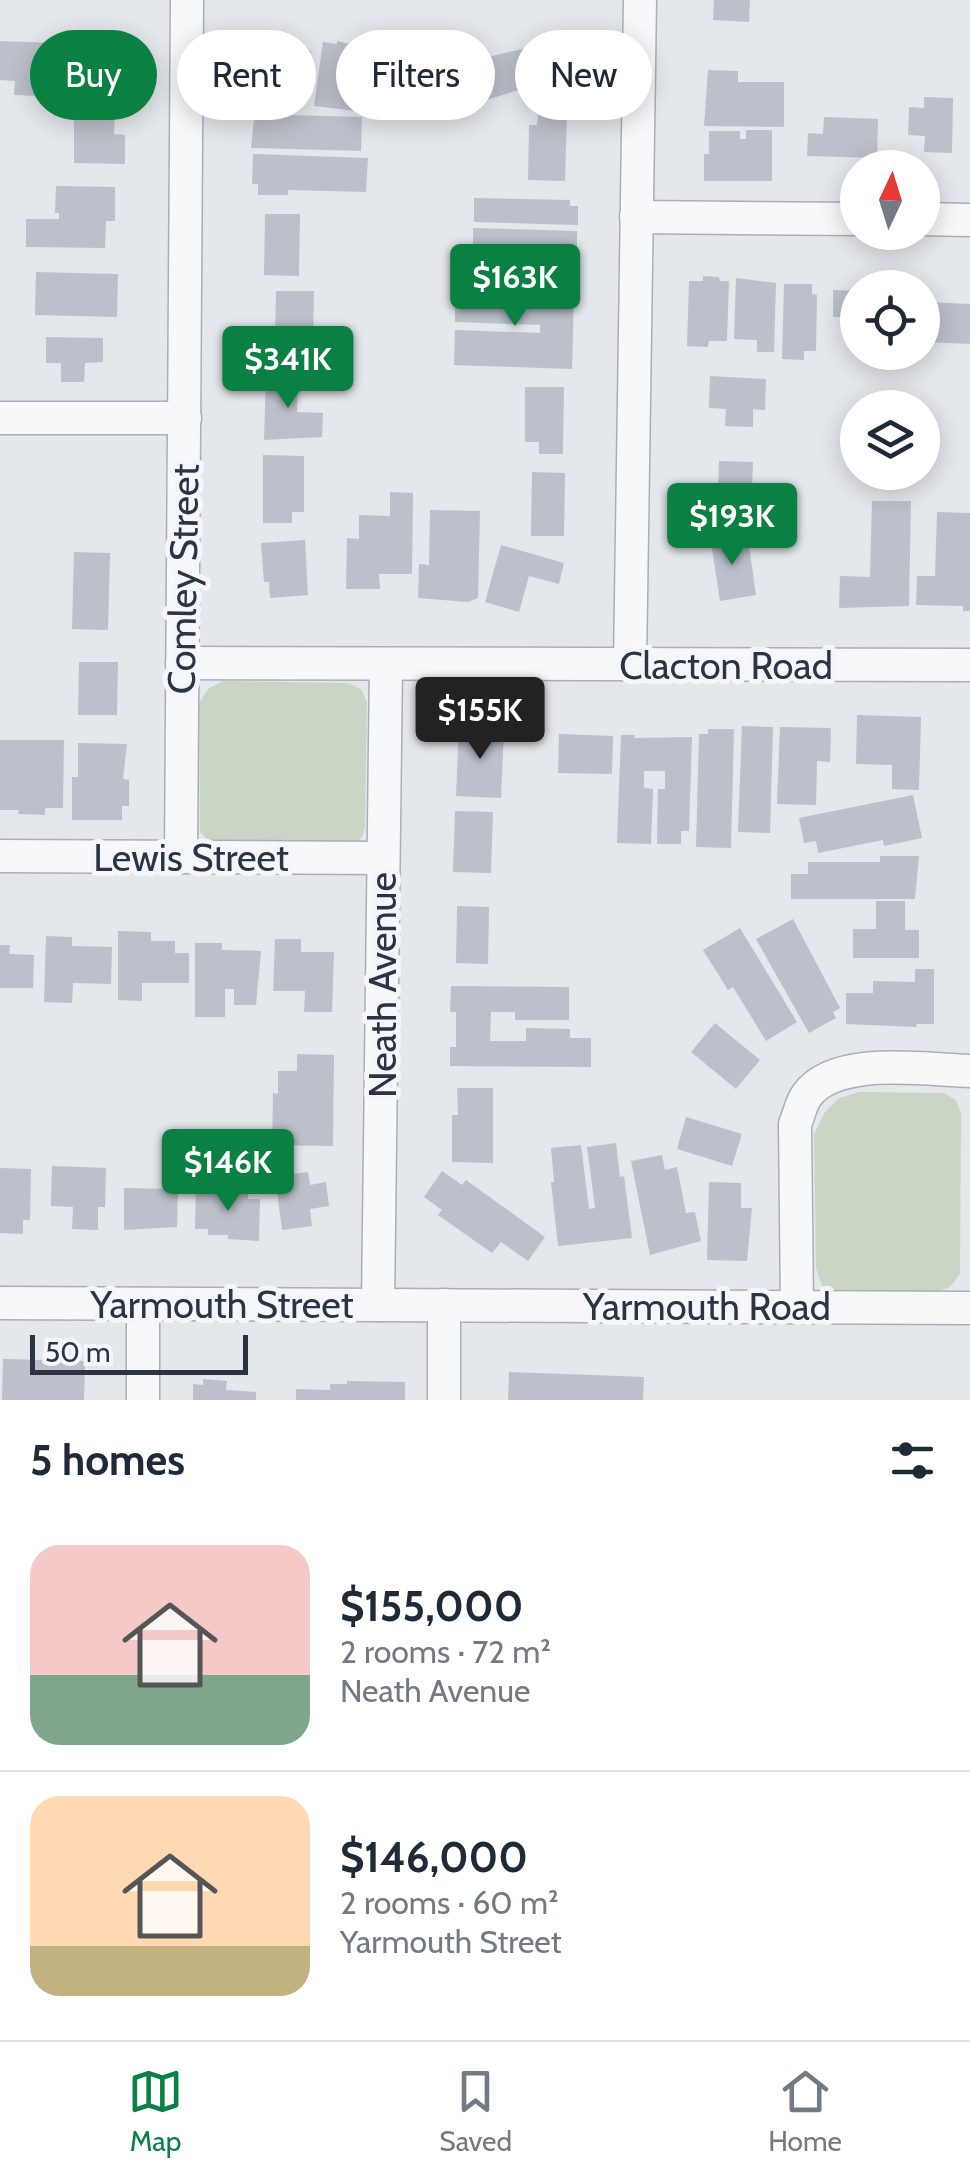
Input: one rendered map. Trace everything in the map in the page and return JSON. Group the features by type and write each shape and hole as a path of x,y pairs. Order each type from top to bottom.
{"street":[{"name":"Comley Street","path":"180,857 187,0"},
{"path":"630,665 640,0"},
{"path":"636,217 840,219"},
{"path":"940,219 970,220"},
{"path":"0,418 185,418"},
{"name":"Clacton Road","path":"182,663 970,666"},
{"name":"Neath Avenue","path":"378,1305 386,666"},
{"name":"Lewis Street","path":"0,856 382,858"},
{"path":"797,1306 795,1124 806,1096 828,1076 855,1069 970,1071"},
{"name":"Yarmouth Street","path":"0,1303 444,1304"},
{"path":"143,1400 144,1304"},
{"path":"444,1304 444,1400"},
{"name":"Yarmouth Road","path":"444,1304 970,1308"}],"green space":[{"path":"223,681 348,683 361,689 367,702 365,827 353,846 210,843 200,832 199,703 209,688"},
{"path":"859,1092 944,1093 956,1100 961,1114 960,1274 950,1287 933,1293 835,1293 822,1286 816,1268 814,1134 825,1112 839,1098"}],"building":[{"path":"714,0 750,0 749,22 713,20"},
{"path":"0,41 30,42 30,96 14,95 15,81 0,80"},
{"path":"323,42 336,44 336,109 316,106"},
{"path":"515,51 515,91 495,97 495,55"},
{"path":"708,70 738,71 738,82 784,82 784,127 704,126"},
{"path":"924,97 953,98 952,153 924,150 925,136 908,135 909,107 924,108"},
{"path":"316,116 362,120 361,151 251,148 254,120 316,120"},
{"path":"824,117 878,119 877,150 840,150 840,157 807,156 808,133 823,134"},
{"path":"74,120 115,120 114,134 125,135 125,164 74,163"},
{"path":"537,120 567,120 565,181 528,180 529,125 537,125"},
{"path":"746,130 772,130 772,181 704,181 709,131 740,131 740,139 746,139"},
{"path":"253,154 368,158 366,192 288,190 288,195 258,195 258,184 252,184"},
{"path":"56,186 115,187 115,221 106,221 105,248 26,247 26,219 59,219 59,213 55,213"},
{"path":"474,198 570,200 570,206 578,206 578,225 474,222"},
{"path":"265,214 300,214 299,276 264,275"},
{"path":"473,228 577,231 577,250 473,247"},
{"path":"457,254 575,257 575,272 570,272 570,281 457,279"},
{"path":"36,272 118,274 117,317 35,315"},
{"path":"703,276 729,281 727,341 709,341 708,347 687,346 689,281 703,281"},
{"path":"736,278 776,283 774,352 757,352 757,340 734,339"},
{"path":"784,284 812,284 812,294 817,295 816,351 804,351 804,360 782,359"},
{"path":"455,288 574,292 572,369 454,365 455,330 540,333 540,325 455,322"},
{"path":"833,290 840,290 840,317 833,317"},
{"path":"276,291 314,291 313,344 275,343"},
{"path":"940,303 970,304 970,344 940,343"},
{"path":"46,337 103,338 103,362 85,363 84,382 61,382 61,363 46,363"},
{"path":"266,373 298,374 297,412 323,413 322,437 264,440"},
{"path":"710,376 766,379 765,410 753,409 753,427 725,426 726,409 709,408"},
{"path":"525,387 564,387 563,454 539,454 539,442 525,442"},
{"path":"263,455 304,456 304,512 292,512 292,523 263,523"},
{"path":"719,461 753,462 751,515 732,514 731,525 706,524 708,485 718,486"},
{"path":"532,472 565,473 564,536 531,536"},
{"path":"390,492 413,493 412,574 379,574 380,589 346,589 347,538 359,539 359,515 390,516"},
{"path":"872,501 911,501 909,606 839,608 840,576 870,577"},
{"path":"430,510 480,511 478,598 468,602 418,598 419,564 429,565"},
{"path":"937,512 970,513 970,611 963,611 963,606 916,605 917,576 935,576"},
{"path":"732,532 735,548 749,546 756,595 720,601 710,536"},
{"path":"305,540 308,595 270,598 269,582 264,582 261,543"},
{"path":"501,545 564,563 559,584 529,576 519,612 485,602"},
{"path":"74,552 110,553 108,630 72,629"},
{"path":"79,662 118,662 117,715 78,715"},
{"path":"857,715 921,717 919,790 892,789 892,765 856,764"},
{"path":"742,726 773,727 770,833 738,832"},
{"path":"459,727 504,729 501,798 456,796"},
{"path":"780,727 831,728 830,762 817,761 816,805 777,804"},
{"path":"708,729 734,729 731,848 696,847 699,734 708,734"},
{"path":"559,734 613,736 612,774 558,773"},
{"path":"621,735 692,737 689,831 681,831 681,844 657,844 658,789 665,789 665,771 644,771 644,788 653,789 651,844 617,843"},
{"path":"0,740 64,740 63,808 45,808 45,815 0,810"},
{"path":"78,743 127,744 123,779 129,780 129,806 122,806 122,820 72,820 72,777 78,777"},
{"path":"913,795 922,838 884,846 883,840 818,853 816,841 804,843 799,818"},
{"path":"455,811 493,812 491,873 453,872"},
{"path":"880,856 919,856 915,899 791,899 791,874 808,874 808,862 880,862"},
{"path":"876,901 905,901 905,930 919,930 919,958 853,958 853,929 876,929"},
{"path":"457,906 489,907 488,964 456,963"},
{"path":"793,919 840,1008 833,1012 836,1018 809,1033 756,939"},
{"path":"740,928 797,1022 766,1041 733,987 728,990 703,950"},
{"path":"118,931 151,932 151,941 175,941 175,953 189,953 189,983 142,983 142,1001 118,1000"},
{"path":"46,936 72,937 72,946 112,947 111,984 73,983 72,1003 44,1002"},
{"path":"275,939 301,939 301,952 334,952 332,1012 304,1012 305,991 273,991"},
{"path":"195,943 222,943 222,950 261,951 256,1005 234,1005 234,989 225,989 225,1017 195,1017"},
{"path":"0,945 10,945 9,954 34,955 33,988 0,988"},
{"path":"915,969 934,969 934,1024 846,1024 846,993 873,993 873,981 915,982"},
{"path":"451,986 569,987 569,1020 515,1020 515,1012 491,1012 490,1041 526,1041 526,1028 570,1029 570,1038 591,1038 591,1067 450,1066 450,1047 456,1047 456,1012 450,1012"},
{"path":"715,1023 760,1060 736,1089 691,1052"},
{"path":"297,1054 334,1055 333,1146 272,1145 273,1093 278,1094 278,1071 297,1071"},
{"path":"457,1088 493,1088 493,1163 452,1162 452,1115 458,1115"},
{"path":"686,1117 742,1134 732,1166 677,1149"},
{"path":"616,1143 632,1238 558,1246 551,1148 581,1145 589,1209 595,1208 587,1147"},
{"path":"662,1155 665,1170 677,1167 686,1213 695,1212 701,1241 650,1255 631,1161"},
{"path":"52,1166 106,1168 105,1207 98,1207 98,1230 72,1229 73,1207 51,1206"},
{"path":"0,1168 31,1169 30,1220 23,1220 23,1234 0,1233"},
{"path":"442,1171 462,1185 466,1180 545,1237 528,1261 501,1242 492,1253 438,1215 442,1210 424,1197"},
{"path":"308,1172 310,1185 326,1182 329,1206 310,1209 312,1226 282,1230 275,1176"},
{"path":"709,1182 741,1183 741,1208 752,1208 747,1261 707,1260"},
{"path":"124,1188 178,1189 177,1227 124,1230"},
{"path":"196,1188 248,1190 248,1199 260,1199 259,1241 228,1239 228,1235 208,1235 208,1229 195,1229"},
{"path":"3,1359 85,1361 84,1400 2,1400"},
{"path":"509,1372 644,1377 643,1400 508,1400"},
{"path":"203,1379 227,1381 226,1390 256,1392 256,1400 193,1400 193,1384 203,1385"},
{"path":"405,1382 405,1400 296,1400 296,1389 330,1390 330,1384"}]}
